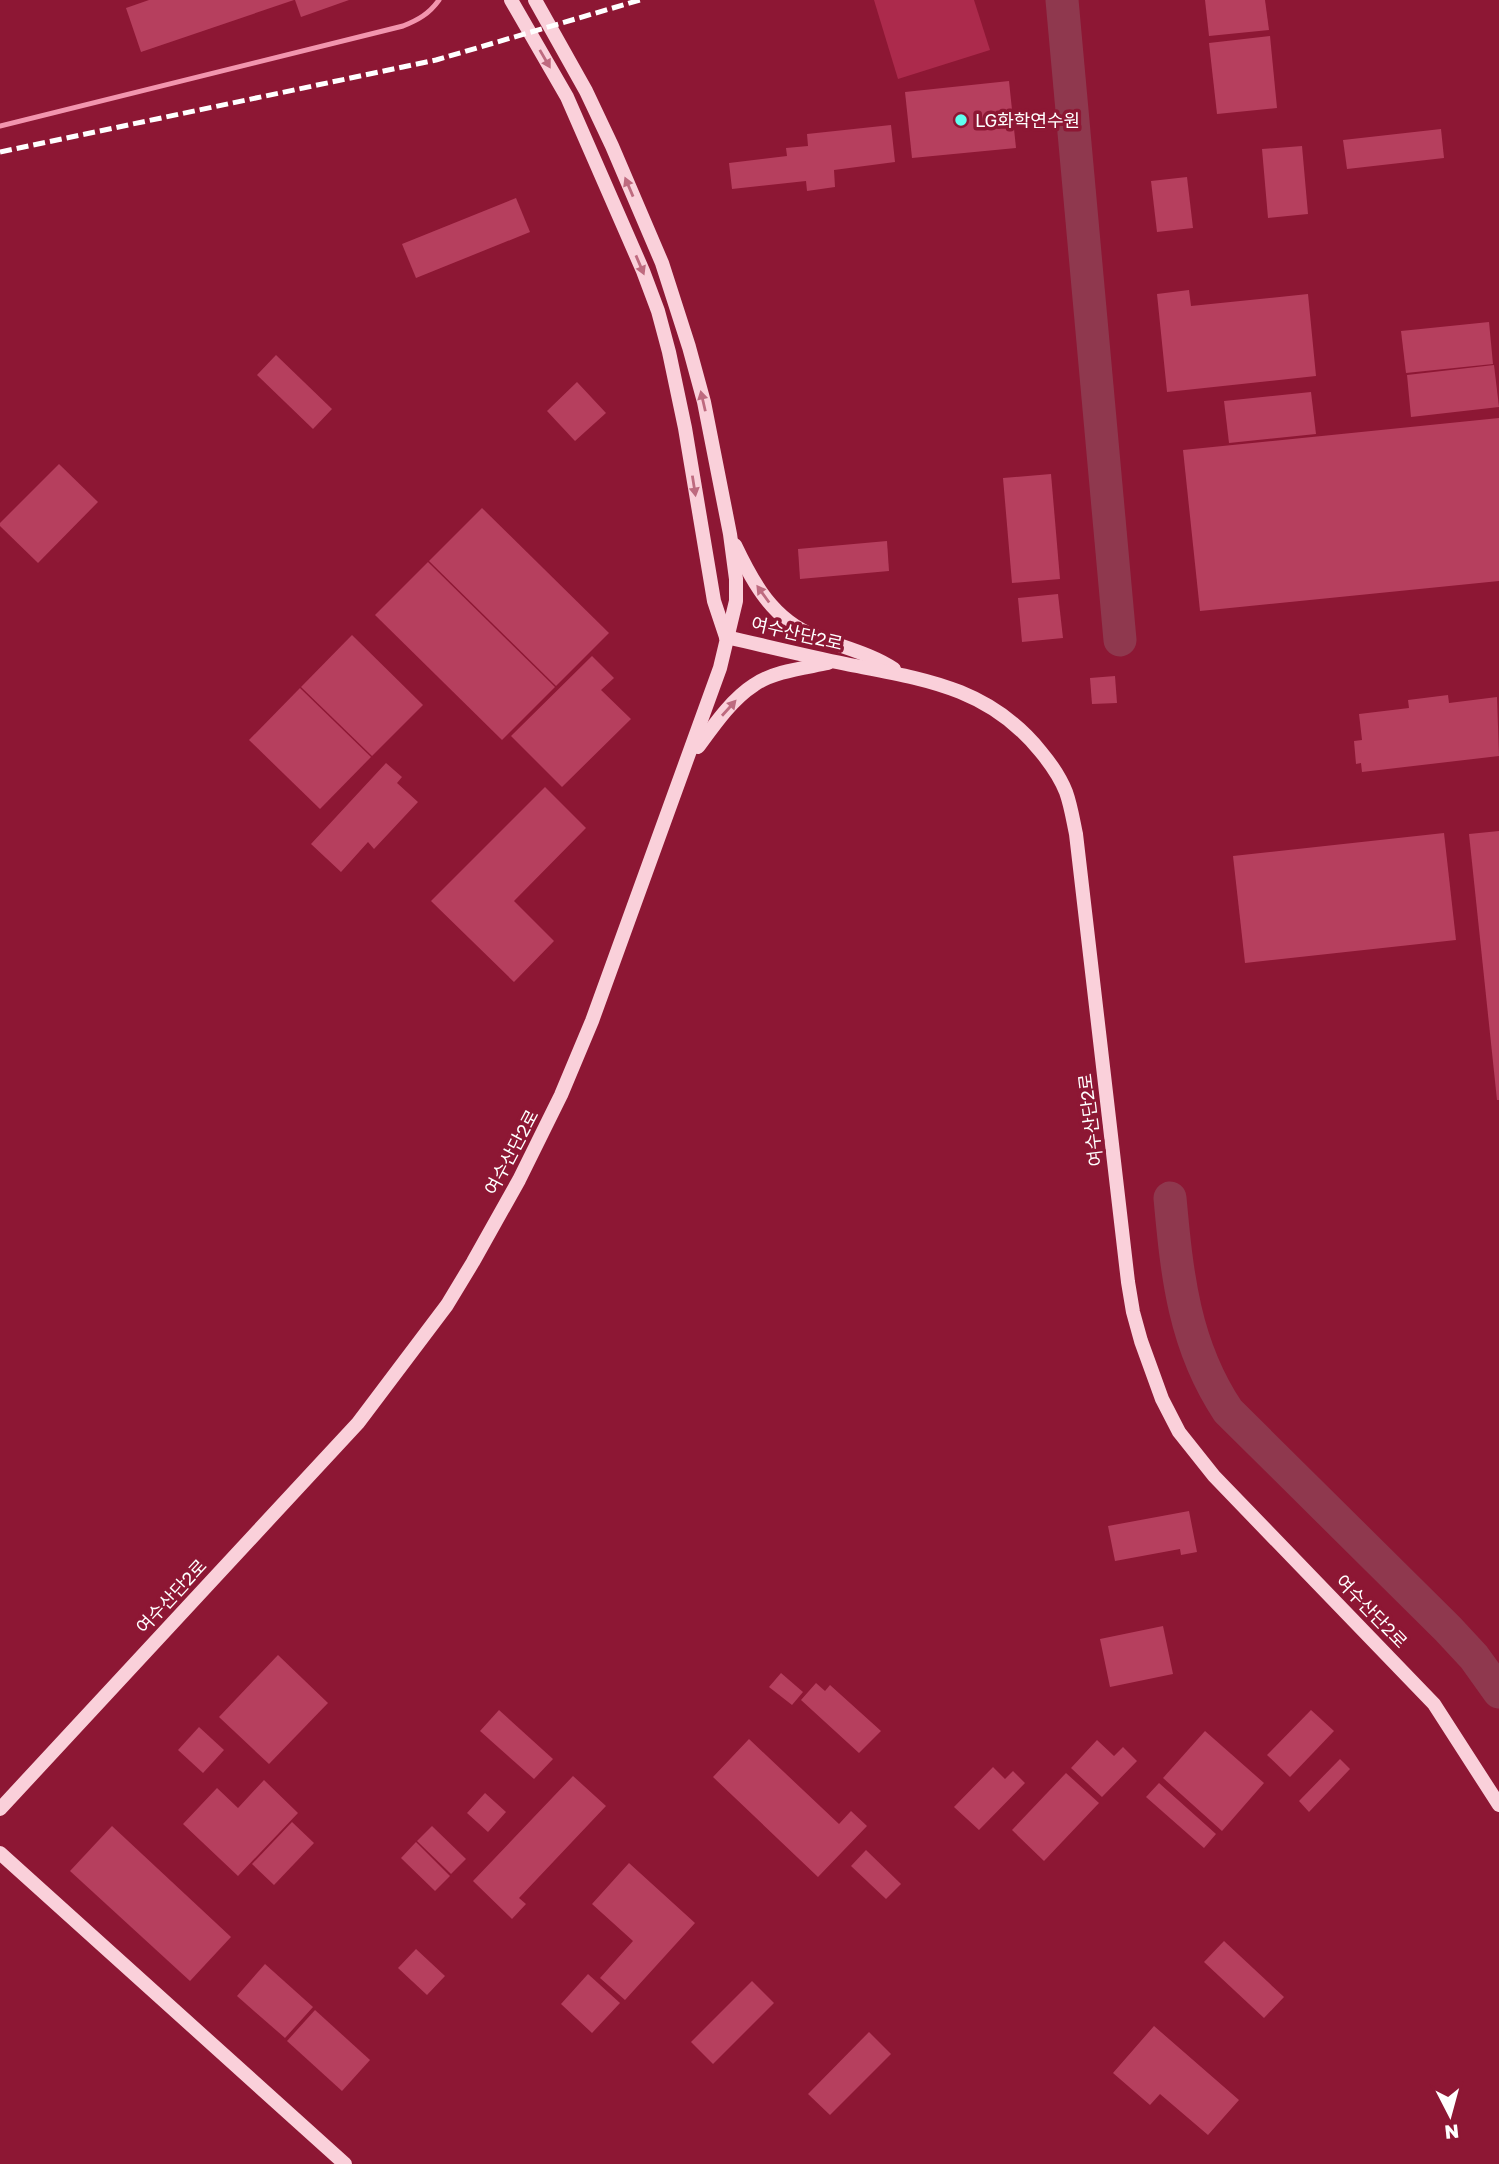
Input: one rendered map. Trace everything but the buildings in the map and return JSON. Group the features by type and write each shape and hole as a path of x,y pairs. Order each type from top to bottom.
{"street":[{"path":"511,0 567,97 658,311 685,428 714,601 726,636"},
{"path":"535,0 586,91 662,263 690,346 704,402 730,534 736,579 736,601 726,636"},
{"path":"730,534 759,591 783,617 812,635 884,662 904,675"},
{"name":"여수산단2로","path":"0,1809 358,1423 447,1305 513,1192 554,1112 592,1021 720,668 726,636 904,675 961,691 999,711 1032,741 1057,774 1066,792 1076,834 1133,1312 1151,1371 1179,1432 1214,1476 1434,1704 1499,1805"},
{"path":"687,762 727,710 755,684 790,671 834,661"},
{"path":"0,1853 345,2164"}],"shaded area":[{"path":"874,0 974,0 990,50 898,79"}],"waterway":[{"path":"0,126 403,26 423,16 439,0"},
{"path":"1062,0 1120,640"},
{"path":"1170,1198 1180,1282 1192,1335 1201,1361 1228,1411 1448,1629 1474,1657 1499,1692"}],"railway":[{"path":"0,152 436,60 640,0"}],"place":[{"name":"LG화학연수원","path":"961,120"}]}
